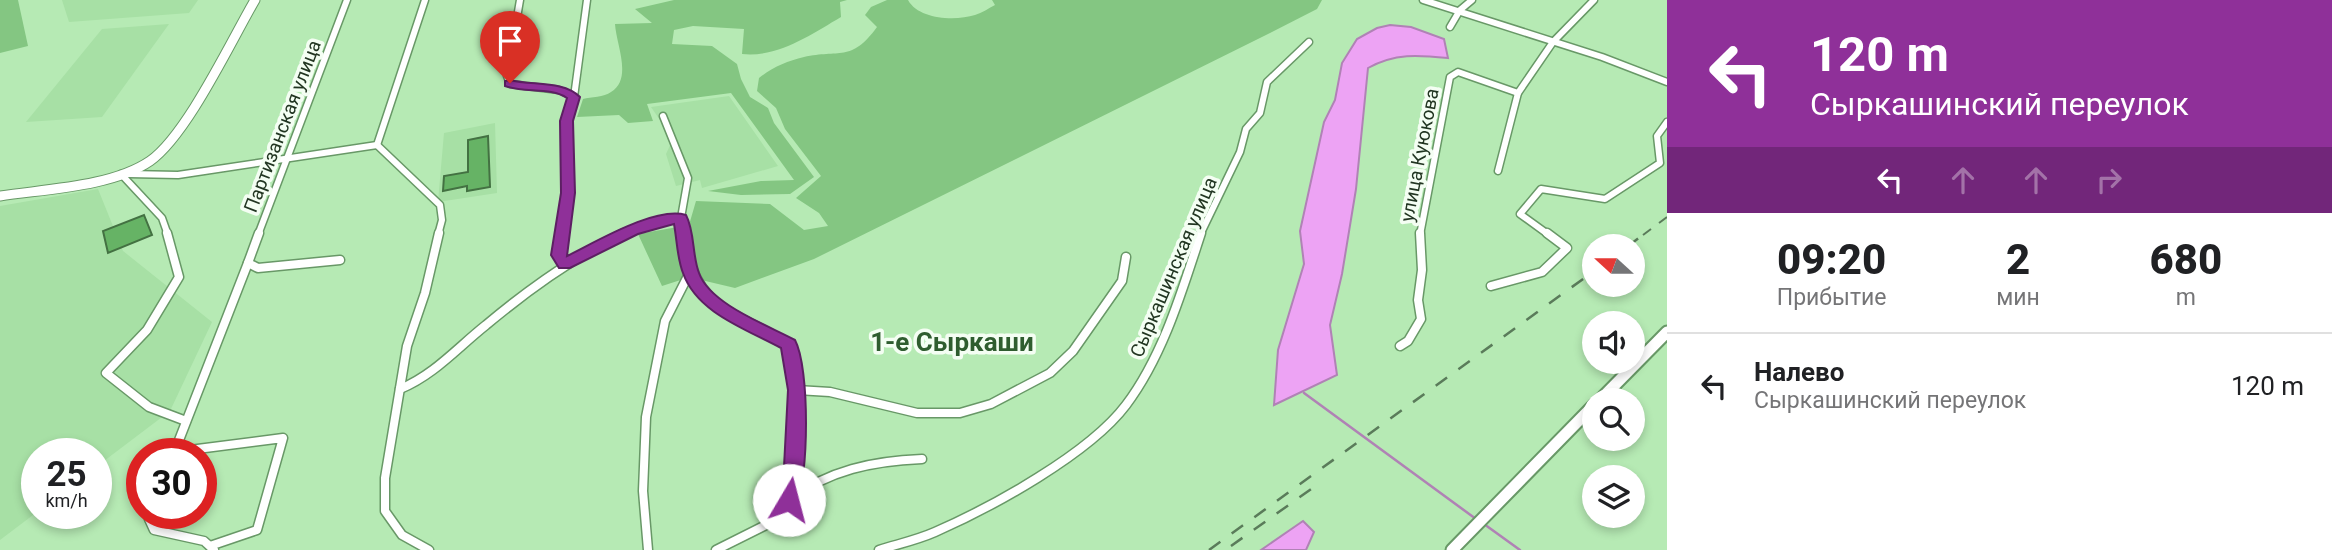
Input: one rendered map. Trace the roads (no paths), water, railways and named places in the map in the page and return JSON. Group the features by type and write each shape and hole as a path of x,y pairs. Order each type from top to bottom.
{"main road":[{"path":"0,196 121,174 152,160 174,137 255,0"},
{"path":"1611,388 1667,332"},
{"path":"1452,550 1582,417"}],"street":[{"name":"Партизанская улица","path":"180,438 290,156 347,0"},
{"path":"377,145 425,0"},
{"path":"520,0 507,76 510,83 521,88 564,90 574,97"},
{"path":"564,264 559,255 568,193 566,121 574,97 587,0"},
{"path":"1423,0 1602,57 1667,82"},
{"path":"1450,27 1460,10 1472,0"},
{"path":"1498,171 1518,93 1553,42 1594,0"},
{"name":"Сыркашинская улица","path":"879,550 933,533 989,506 1051,468 1088,441 1125,406 1154,360 1191,267 1202,229 1240,152 1246,129 1260,113 1267,82 1309,42"},
{"name":"улица Куюкова","path":"1400,346 1408,341 1421,319 1418,300 1422,270 1420,235 1450,77 1458,72 1518,93"},
{"path":"663,116 688,178 681,218 690,272 698,288 715,305 789,344 797,390 793,486 789,500"},
{"path":"1491,286 1542,272 1567,248 1520,214 1541,189 1605,199 1660,163 1657,136 1667,122"},
{"path":"121,174 178,175 377,145"},
{"path":"377,145 440,205 442,220 428,281 407,346 385,478 385,510 402,535 429,550"},
{"path":"121,174 162,218 176,259 179,277 147,330 106,373 149,407 186,421"},
{"path":"400,389 423,381 479,331 564,264 633,230 663,220 681,218"},
{"path":"797,390 830,392 917,414 960,413 991,404 1050,373 1073,351 1122,281 1126,257"},
{"path":"248,263 258,268 340,260"},
{"path":"648,550 643,491 646,417 665,321 690,272"},
{"path":"154,529 204,541 212,548 257,530 283,438 217,447"},
{"path":"716,550 776,520 789,500 809,483 885,460 922,459"}],"waterway":[{"path":"1304,393 1476,519"},
{"path":"1484,524 1520,550"}],"railway":[{"path":"1644,234 1667,217"},
{"path":"1209,550 1582,280"},
{"path":"1231,546 1314,487"}],"district":[{"name":"1-е Сыркаши","path":"952,342"}]}
